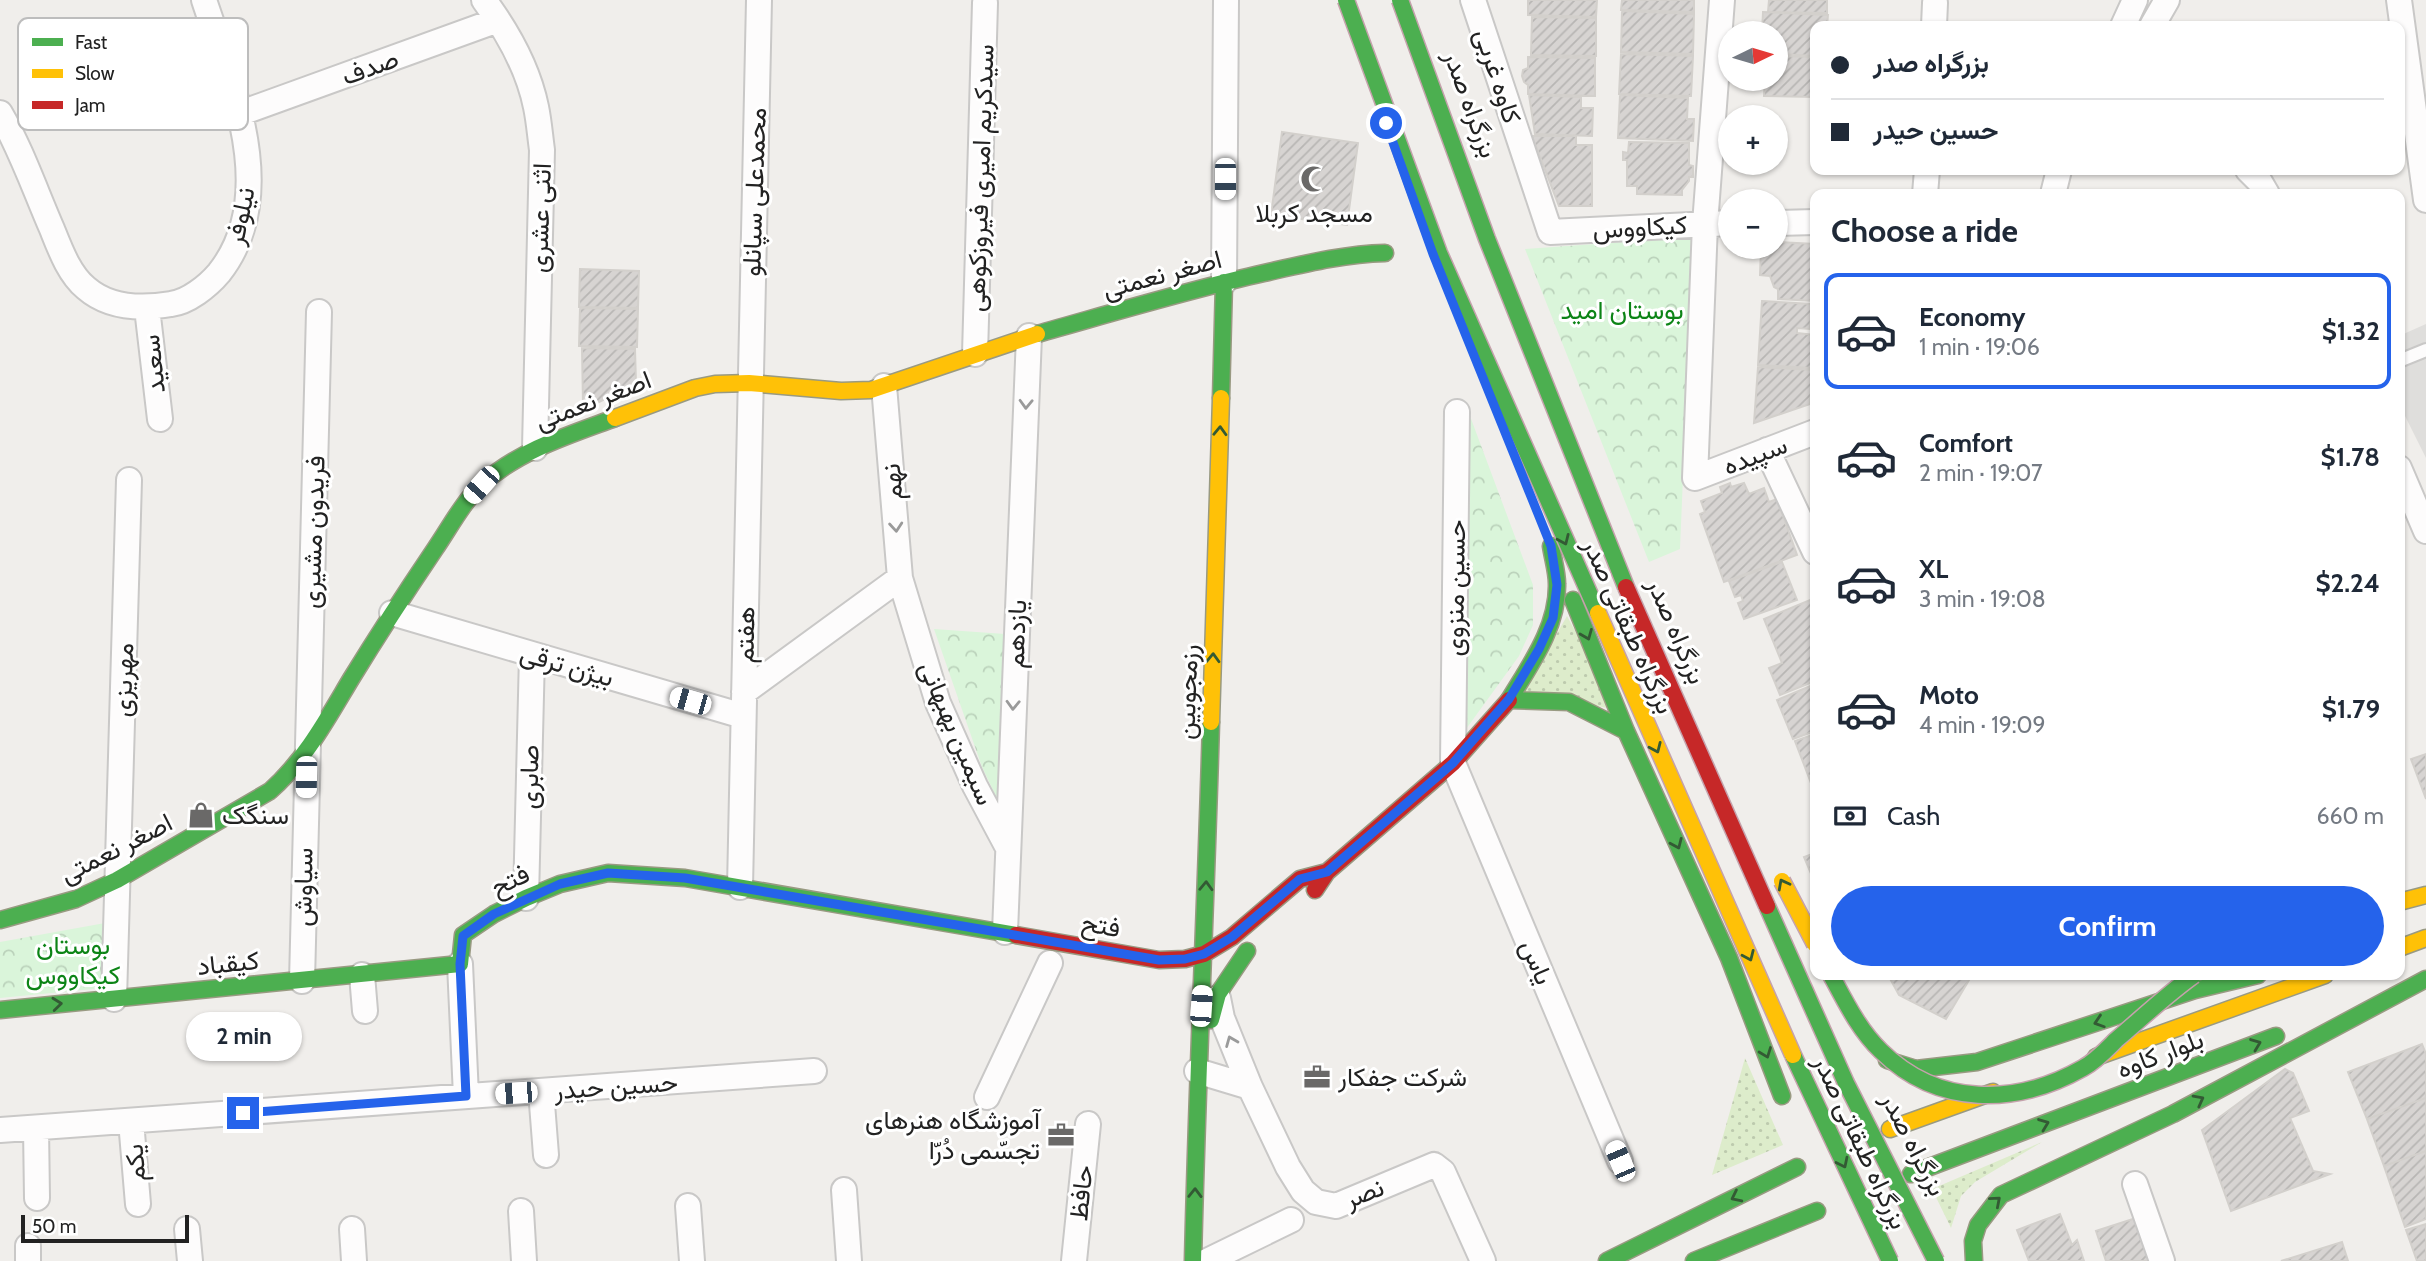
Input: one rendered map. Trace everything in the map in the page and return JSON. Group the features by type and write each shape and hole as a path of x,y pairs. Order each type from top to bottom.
{"main road":[{"path":"1344,0 1433,254 1626,731 1729,958 1785,1102"},
{"name":"بزرگراه طبقاتی صدر","path":"1344,0 1438,253 1798,1067 1890,1261"},
{"name":"بزرگراه طبقاتی صدر","path":"1400,0 1487,239 1639,618 1846,1083 1936,1261"},
{"name":"بزرگراه صدر","path":"1406,0 1497,243 1643,617 1785,941 1946,1261"},
{"name":"اصغر نعمتی","path":"0,920 76,900 117,880 270,791 287,776 306,752 392,613 465,503 481,485 501,469 535,449 679,394 715,384 749,383 858,392 884,386 1029,336 1224,282 1316,261 1356,254 1385,253"},
{"name":"رزمجوبین","path":"1210,989 1204,954 1224,282"},
{"path":"1304,901 1314,893 1327,872 1453,763 1509,699 1539,649 1553,618 1557,585 1551,546"},
{"path":"1639,618 1734,793"},
{"path":"1509,699 1569,702 1626,731"},
{"path":"1775,869 1810,935"},
{"path":"1210,989 1184,972 1204,954 1232,937 1300,879 1327,872"},
{"name":"فتح","path":"460,964 463,936 494,914 526,908 560,884 608,873 685,878 740,897 1159,960 1184,972"},
{"path":"2405,900 2426,895"},
{"path":"2405,939 2426,936"},
{"path":"2405,945 2426,936"},
{"path":"1785,941 1810,972"},
{"path":"460,964 479,946"},
{"path":"1194,1261 1187,1074 1210,989 1251,947"},
{"name":"کیقباد","path":"0,1010 460,964"},
{"path":"1974,1261 1970,1245 1982,1213 2001,1195 2173,1114 2426,979"},
{"name":"بلوار کاوه","path":"1911,1174 2426,979"},
{"path":"1816,980 1868,1045 1888,1061 1916,1069 1977,1062 2195,990 2237,980"},
{"path":"1834,980 1878,1049 1897,1067 1958,1096 2006,1096 2085,1067 2188,980"},
{"name":"بلوار کاوه","path":"1890,1129 2311,980"},
{"path":"1606,1260 1797,1167"},
{"path":"1695,1261 1817,1211"}],"street":[{"name":"نیلوفر","path":"204,0 210,18"},
{"name":"محمدعلی سپانلو","path":"749,383 760,0"},
{"path":"1224,282 1226,0"},
{"name":"کاوه غربی","path":"1473,0 1550,232"},
{"path":"1705,224 1722,0"},
{"path":"2127,21 2135,0"},
{"path":"2153,21 2167,0"},
{"path":"2399,0 2402,21"},
{"name":"سیدکریم امیری فیروزکوهی","path":"975,354 985,3"},
{"name":"صدف","path":"248,111 491,10"},
{"name":"اثنی عشری","path":"491,10 521,61 536,105 542,150 535,449"},
{"path":"2405,44 2426,200"},
{"name":"نیلوفر","path":"3,124 66,263 85,288 113,304 147,308 177,303 210,284 230,259 242,227 248,185 248,159 243,130"},
{"path":"2253,175 2264,189"},
{"path":"1788,223 1810,222"},
{"name":"سپیده","path":"1705,224 1695,478 1810,434"},
{"name":"کیکاووس","path":"1550,232 1718,224"},
{"name":"سعید","path":"147,308 159,419"},
{"name":"فریدون مشیری","path":"306,752 319,312"},
{"name":"یازدهم","path":"1004,938 1029,336"},
{"name":"هفتم","path":"740,897 749,383"},
{"name":"نهم","path":"884,386 900,578"},
{"name":"حسین منزوی","path":"1453,763 1457,412"},
{"path":"1767,450 1810,541"},
{"name":"مهریزی","path":"114,999 129,480"},
{"path":"2405,482 2426,531"},
{"path":"743,704 900,578"},
{"name":"سیمین بهبهانی","path":"900,578 938,703 975,786 1007,846"},
{"name":"بیژن ترقی","path":"392,613 532,655 743,704"},
{"name":"صابری","path":"526,908 532,655"},
{"name":"سیاوش","path":"302,981 306,752"},
{"name":"یاس","path":"1453,763 1620,1161"},
{"path":"987,1097 1051,963"},
{"path":"460,964 466,1096"},
{"path":"362,975 365,1011"},
{"name":"نصر","path":"1210,989 1250,1087 1288,1167 1303,1191 1316,1202 1336,1206 1434,1165 1443,1172 1483,1261"},
{"name":"حسین حیدر","path":"0,1130 814,1072"},
{"path":"1187,1074 1250,1087"},
{"path":"541,1091 546,1155"},
{"name":"یکم","path":"131,1121 138,1204"},
{"name":"حافظ","path":"1074,1261 1088,1124"},
{"path":"36,1128 37,1198"},
{"path":"2135,1184 2162,1261"},
{"path":"844,1190 849,1261"},
{"path":"688,1206 692,1261"},
{"path":"522,1211 524,1261"},
{"path":"1207,1261 1291,1220"},
{"path":"187,1228 190,1261"},
{"path":"352,1229 354,1261"}],"lane":[{"path":"2405,358 2426,350"}],"shaded area":[{"path":"2426,324 2426,458 2405,416 2405,333"}],"green space":[{"name":"بوستان امید","path":"1693,237 1680,549 1649,562 1525,249"},
{"path":"1470,416 1533,585 1533,625 1519,656 1461,736"},
{"path":"1567,616 1618,710 1523,692"},
{"path":"934,629 1005,634 1002,809 982,767"},
{"name":"بوستان کیکاووس","path":"105,923 103,988 0,998 0,942"},
{"path":"1745,1058 1783,1145 1712,1175"},
{"path":"2042,1142 1975,1182 1961,1196 1951,1228 1932,1189"}],"building":[{"path":"1528,0 1597,0 1596,17 1528,15"},
{"path":"1622,0 1694,0 1694,12 1621,10"},
{"path":"1769,0 1827,0 1827,13 1768,12"},
{"path":"1622,11 1694,14 1693,54 1621,52"},
{"path":"1763,12 1828,15 1827,21 1810,21 1810,56 1788,55 1788,21 1763,21"},
{"path":"1532,17 1596,18 1596,56 1531,55"},
{"path":"1621,54 1693,56 1691,96 1619,94"},
{"path":"1788,56 1810,57 1810,97 1764,96 1764,91 1788,91"},
{"path":"1528,57 1595,58 1595,96 1528,94 1528,85 1522,76 1523,70 1528,68"},
{"path":"1529,95 1581,97 1581,108 1593,108 1592,136 1535,134"},
{"path":"1620,95 1688,98 1687,119 1694,119 1693,141 1618,138"},
{"name":"مسجد کربلا","path":"1282,132 1358,143 1347,225 1271,215"},
{"path":"1532,136 1576,136 1576,145 1592,145 1592,206 1559,206"},
{"path":"1629,142 1689,143 1689,165 1693,166 1693,177 1689,177 1682,195 1637,194 1637,186 1627,186 1627,160 1623,160 1623,152 1628,153"},
{"path":"1788,243 1810,244 1810,301 1778,299 1778,289 1774,287 1770,276 1760,275 1761,259 1788,259"},
{"path":"580,269 639,271 638,308 579,307"},
{"path":"1762,301 1810,304 1810,329 1797,328 1797,333 1810,335 1810,368 1758,365"},
{"path":"580,308 638,309 637,347 579,346"},
{"path":"582,348 635,349 636,384 595,404 583,405"},
{"path":"1758,367 1810,370 1810,404 1754,423"},
{"path":"1730,483 1731,487 1744,483 1749,494 1764,488 1769,502 1777,499 1797,555 1724,582 1700,514 1705,512 1701,501 1722,493 1720,487"},
{"path":"1782,562 1797,600 1744,619 1738,603 1743,601 1741,595 1735,597 1729,581"},
{"path":"1810,600 1810,683 1780,695 1769,668 1782,663 1764,619"},
{"path":"1810,686 1810,733 1793,739 1777,700"},
{"path":"1810,736 1810,780 1795,741"},
{"path":"2426,754 2426,799 2411,759"},
{"path":"1810,855 1810,871 1804,857"},
{"path":"1891,980 1969,980 1946,1019 1899,995"},
{"path":"2422,1044 2426,1054 2426,1098 2367,1119 2348,1072"},
{"path":"2285,1069 2293,1073 2309,1111 2290,1118 2313,1171 2330,1174 2231,1211 2202,1130"},
{"path":"2426,1098 2426,1151 2384,1166 2367,1119"},
{"path":"2426,1151 2426,1219 2405,1227 2384,1166"},
{"path":"2060,1214 2072,1245 2077,1240 2084,1261 2029,1261 2017,1230"},
{"path":"2139,1217 2154,1261 2106,1261 2096,1231"},
{"path":"2426,1224 2426,1261 2417,1261 2406,1230"},
{"path":"2342,1242 2348,1261 2281,1261"}],"traffic: fast":[{"path":"1346,0 1439,253 1598,613"},
{"path":"1400,0 1487,239 1626,587"},
{"path":"1037,334 1264,273 1339,257 1385,253"},
{"path":"1221,398 1224,282"},
{"path":"0,920 76,899 117,880 270,791 283,779 315,738 392,614 475,491 497,472 529,453 615,418"},
{"path":"1551,546 1557,584 1553,615 1534,659 1509,700 1569,702 1626,731"},
{"path":"1573,600 1626,731 1729,958 1782,1096"},
{"path":"1193,1261 1211,722"},
{"path":"460,964 463,935 494,914 560,884 608,873 685,878 1016,935"},
{"path":"1767,906 1846,1083 1936,1261"},
{"path":"1211,1020 1218,994 1247,951"},
{"path":"0,1010 460,964"},
{"path":"1974,1261 1973,1241 1978,1225 2001,1195 2173,1114 2426,979"},
{"path":"1834,980 1866,1034 1903,1069 1927,1083 1978,1095 2031,1089 2083,1068 2097,1059 2187,980"},
{"path":"1887,1060 1916,1069 1977,1062 2195,990 2237,980"},
{"path":"1911,1174 2276,1036"},
{"path":"1793,1055 1890,1261"},
{"path":"1607,1261 1797,1167"},
{"path":"1694,1261 1817,1211"}],"traffic: slow":[{"path":"615,418 695,388 715,384 749,383 841,391 871,390 1037,334"},
{"path":"1211,722 1221,398"},
{"path":"1598,613 1793,1055"},
{"path":"1782,881 1810,934"},
{"path":"2405,900 2426,895"},
{"path":"2405,946 2426,938"},
{"path":"2096,1057 2311,980"},
{"path":"1890,1129 1993,1092"}],"traffic: jam":[{"path":"1626,587 1767,906"},
{"path":"1315,890 1327,872 1453,763 1509,700"},
{"path":"1016,935 1159,960 1185,959 1204,954 1232,937 1300,879 1327,872"}],"place":[{"name":"مسجد کربلا","path":"1314,179"},
{"name":"سنگک","path":"201,815"},
{"name":"شرکت جفکار","path":"1317,1077"},
{"name":"آموزشگاه هنرهای تجسّمی دُرّا","path":"1061,1135"}],"route":[{"path":"243,1113 466,1096 460,964 463,936 494,914 560,884 608,873 685,878 1159,960 1185,959 1204,954 1232,937 1300,879 1327,872 1453,763 1509,699 1539,649 1553,618 1557,585 1551,546 1433,254 1386,123"}]}
